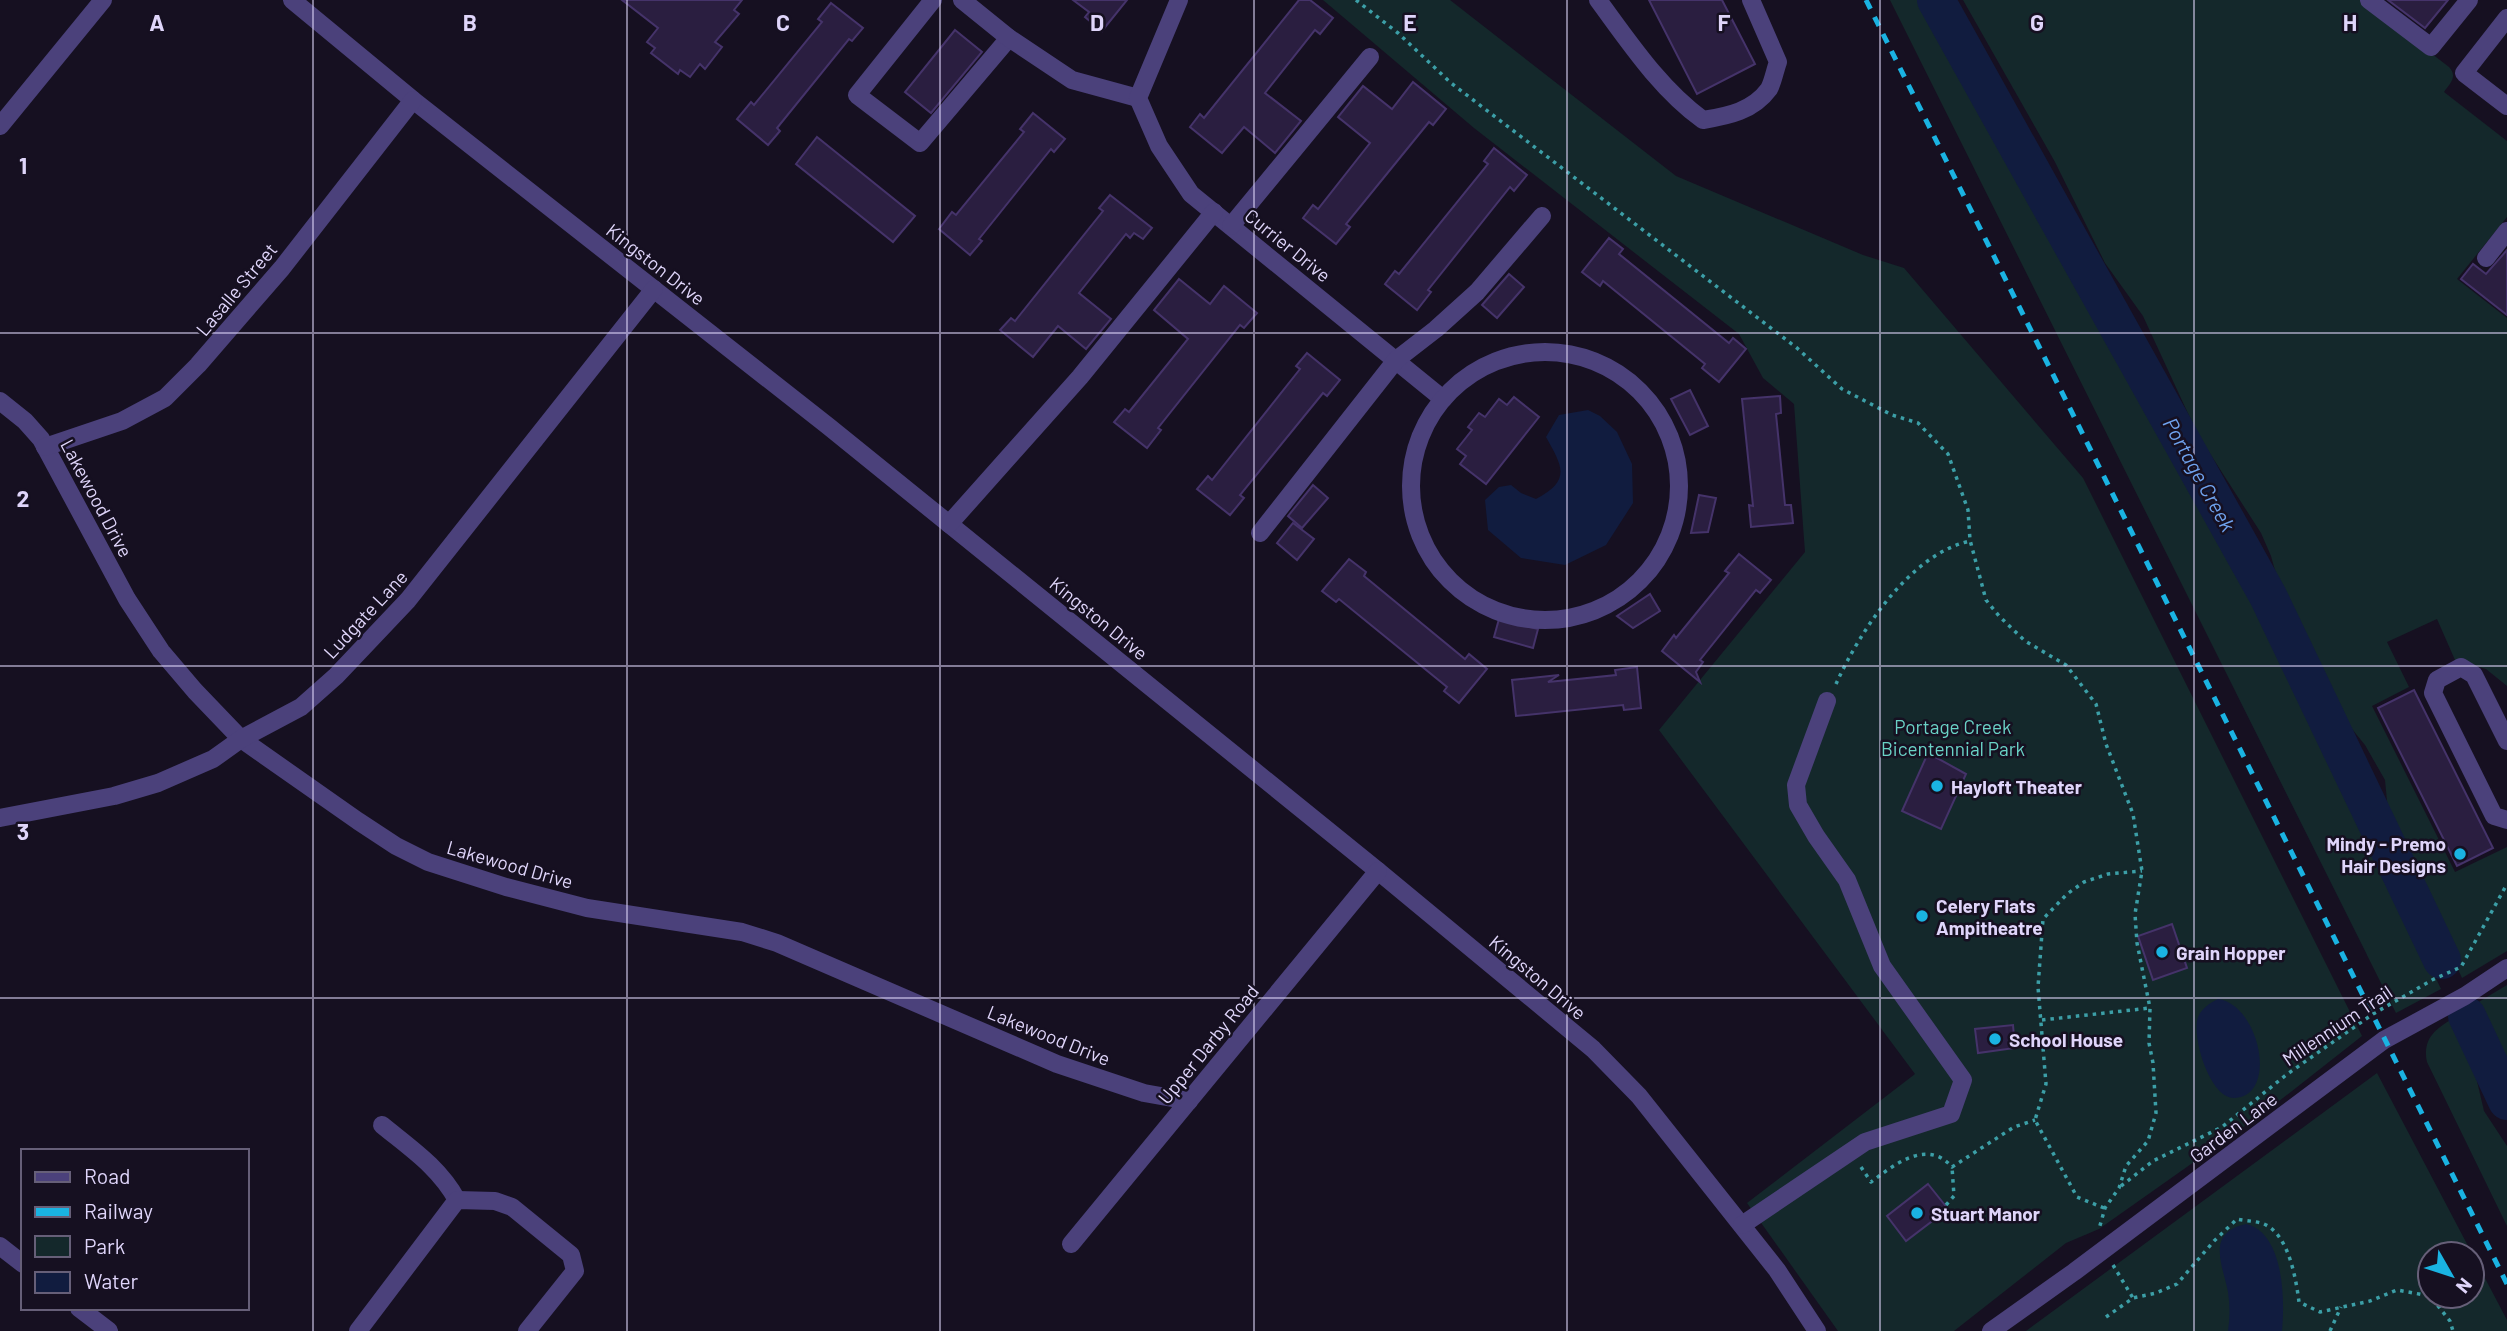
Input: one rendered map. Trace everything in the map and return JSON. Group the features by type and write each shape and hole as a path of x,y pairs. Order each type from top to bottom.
{"street":[{"path":"0,126 103,0"},
{"name":"Kingston Drive","path":"292,0 413,100 949,524 1378,871 1593,1049 1639,1096 1777,1270 1817,1331"},
{"path":"933,0 857,95 920,143 1009,38"},
{"path":"962,0 1009,38 1072,80 1138,98 1179,0"},
{"path":"1598,0 1633,47 1682,104 1703,120 1726,117 1749,108 1769,88 1778,62 1751,0"},
{"path":"2369,0 2431,47 2469,0"},
{"path":"2507,18 2463,73 2507,106"},
{"path":"1231,226 1370,57"},
{"name":"Currier Drive","path":"1138,98 1159,146 1191,194 1443,399"},
{"name":"Lasalle Street","path":"46,447 122,421 164,398 198,365 282,268 413,100"},
{"path":"949,524 1080,377 1214,212"},
{"path":"1260,533 1396,360 1477,292 1542,216"},
{"path":"2486,258 2507,232"},
{"name":"Ludgate Lane","path":"0,818 114,796 158,783 212,759 241,739 301,707 376,636 408,600 654,289"},
{"path":"1529,352 1573,354 1614,369 1648,398 1671,436 1680,480 1674,524 1654,564 1622,596 1582,615 1569,617 1538,620 1494,611 1456,587 1428,554 1413,512 1411,468 1424,425 1443,399 1450,390 1486,364 1529,352"},
{"name":"Lakewood Drive","path":"0,401 41,439 127,599 162,652 195,691 241,739 396,846 428,862 506,887 587,908 741,932 777,943 1069,1068 1144,1093 1189,1101"},
{"path":"2507,741 2474,675 2461,667 2437,680 2433,693 2494,816 2507,820"},
{"path":"1741,1225 1865,1142 1951,1114 1963,1080 1882,966 1847,880 1798,805 1796,785 1828,701"},
{"name":"Upper Darby Road","path":"1072,1244 1378,871"},
{"name":"Garden Lane","path":"1991,1331 2384,1040 2465,996 2507,968"},
{"path":"382,1125 435,1167 457,1200"},
{"path":"358,1331 457,1200"},
{"path":"457,1200 495,1201 512,1207 571,1255 575,1271 527,1331"},
{"path":"0,1246 21,1262"},
{"path":"82,1310 108,1331"}],"path":[{"path":"1356,0 1398,33 1451,83 1787,340 1842,389 1892,415 1918,423 1948,454 1968,510 1970,540 1986,600 2025,641 2066,665 2096,704 2106,744 2133,814 2142,871 2135,914 2137,943 2150,1008 2042,1020"},
{"path":"1828,701 1846,661 1885,604 1921,564 1954,544 1970,540"},
{"path":"2105,1208 2077,1197 2035,1120 2046,1084 2038,988 2043,919 2067,894 2084,882 2108,874 2142,871"},
{"name":"Millennium Trail","path":"2150,1008 2156,1113 2148,1141 2126,1166 2119,1188 2154,1161 2222,1127 2286,1075 2373,1014 2432,980 2461,967 2507,884"},
{"path":"1952,1167 2014,1127 2035,1120"},
{"path":"1852,1151 1871,1182 1899,1162 1927,1153 1945,1158 1952,1167 1954,1196 1946,1205"},
{"path":"2106,1317 2133,1298 2157,1293 2177,1284 2237,1219 2266,1225 2282,1243 2295,1272 2299,1302 2320,1312 2370,1301 2397,1290 2430,1296 2450,1321 2453,1331"},
{"path":"2330,1331 2341,1306"}],"green space":[{"name":"Portage Creek Bicentennial Park","path":"1323,0 1450,0 1676,176 1863,255 1904,268 2083,478 2362,1036 2269,1109 2099,1229 2066,1243 1954,1331 1838,1331 1747,1203 1915,1074 1659,730 1805,552 1794,404 1763,378 1739,334 1474,128"},
{"path":"1890,0 1924,0 2229,543 2441,989 2396,1013"},
{"path":"1963,0 2362,0 2449,67 2453,77 2444,92 2507,141 2507,217 2457,279 2507,318 2507,686 2486,669 2455,660 2437,619 2387,642 2409,687 2372,706 2455,872 2507,847 2507,951 2462,978 2396,837 2388,811 2385,780 2365,745 2319,684 2281,592 2261,533 2198,435 2143,316 2105,263 2055,162"},
{"path":"2507,985 2507,1087 2472,1006"},
{"path":"2457,1016 2468,1043 2484,1111 2507,1146 2507,1226 2427,1062 2429,1040 2437,1029"},
{"path":"2377,1073 2465,1240 2416,1240 2416,1310 2486,1310 2486,1280 2507,1320 2507,1331 2026,1331"}],"water":[{"path":"1588,410 1600,416 1617,432 1632,464 1633,503 1606,545 1565,565 1521,558 1488,530 1485,500 1499,487 1511,485 1536,499 1547,492 1559,479 1560,472 1556,456 1546,437 1559,415"},
{"path":"2218,999 2232,1005 2244,1016 2258,1049 2260,1067 2257,1082 2249,1093 2235,1098 2226,1096 2210,1078 2197,1038 2198,1017 2206,1006"},
{"path":"2246,1224 2259,1230 2275,1253 2282,1285 2282,1331 2228,1331 2229,1302 2221,1261 2221,1242 2233,1228"}],"building":[{"path":"622,0 742,0 734,10 739,14 715,42 722,47 705,69 700,64 690,77 680,70 678,74 651,53 655,48 647,42 658,28"},
{"path":"1073,0 1127,0 1102,31 1085,17 1089,12"},
{"path":"1299,0 1310,0 1333,18 1320,34 1315,30 1265,93 1301,121 1275,153 1244,127 1222,153 1190,127 1200,114 1204,118"},
{"path":"1649,0 1722,0 1755,64 1697,94"},
{"path":"2388,0 2448,0 2425,28"},
{"path":"831,3 863,28 852,41 849,39 777,128 780,131 768,145 737,119 751,102 754,105 822,22 818,19"},
{"path":"955,30 982,52 931,113 905,92"},
{"path":"1413,82 1446,109 1433,125 1429,122 1346,224 1350,227 1336,244 1303,218 1313,205 1318,209 1370,143 1338,117 1363,86 1392,109"},
{"path":"1033,113 1065,139 1054,152 1051,149 979,239 982,241 970,255 939,229 952,212 956,215 1024,132 1020,129"},
{"path":"817,137 915,216 893,242 796,164"},
{"path":"1494,148 1527,175 1514,191 1510,187 1428,290 1431,292 1417,310 1385,284 1395,271 1399,274 1488,164 1484,161"},
{"path":"1110,195 1152,228 1143,239 1134,233 1130,238 1126,234 1079,293 1111,319 1086,349 1058,326 1033,357 1000,330 1011,318 1015,321 1103,211 1099,208"},
{"path":"1609,238 1623,249 1619,254 1729,343 1733,338 1746,349 1719,382 1702,368 1705,364 1603,281 1600,286 1582,272"},
{"path":"2507,250 2507,315 2461,279 2473,264 2486,274"},
{"path":"1509,274 1524,287 1497,318 1482,305"},
{"path":"1179,279 1210,304 1224,286 1257,313 1244,328 1240,325 1158,428 1161,430 1147,448 1114,422 1125,409 1129,412 1188,339 1154,310"},
{"path":"1307,353 1340,380 1327,396 1323,393 1240,495 1244,498 1230,515 1197,489 1208,476 1212,480 1300,369 1296,366"},
{"path":"1690,390 1708,426 1690,435 1671,399"},
{"path":"1780,396 1781,413 1776,414 1785,505 1791,505 1793,523 1751,527 1749,505 1753,506 1742,399"},
{"path":"1514,397 1539,417 1486,484 1460,464 1466,456 1457,449 1472,430 1468,427 1479,413 1485,417 1499,399 1507,405"},
{"path":"1313,485 1328,498 1302,528 1288,516"},
{"path":"1699,495 1716,498 1708,532 1691,533"},
{"path":"1293,523 1314,539 1297,560 1277,543"},
{"path":"1739,554 1771,580 1760,593 1756,590 1700,660 1703,662 1696,672 1700,682 1662,651 1674,635 1676,638 1729,573 1725,571"},
{"path":"1349,559 1366,572 1364,576 1465,659 1469,654 1487,669 1459,703 1444,691 1447,687 1339,599 1336,602 1322,591"},
{"path":"1650,594 1660,611 1633,628 1617,616"},
{"path":"1499,619 1538,629 1533,648 1494,637"},
{"path":"1637,667 1641,708 1624,710 1623,705 1516,716 1512,680 1559,675 1548,682 1616,675 1615,670"},
{"path":"2414,690 2493,848 2457,866 2378,708"},
{"name":"Hayloft Theater","path":"1928,753 1966,774 1941,829 1902,811"},
{"name":"Grain Hopper","path":"2172,924 2187,968 2153,980 2138,936"},
{"name":"School House","path":"2013,1025 2015,1048 1978,1053 1975,1029"},
{"name":"Stuart Manor","path":"1928,1184 1948,1209 1906,1241 1887,1216"}],"waterway":[{"name":"Portage Creek","path":"1936,0 2268,596 2442,960"},
{"name":"Portage Creek","path":"2467,1016 2507,1101"}],"railway":[{"path":"1866,0 2507,1284"}],"place":[{"name":"Hayloft Theater","path":"1937,786"},
{"name":"Mindy - Premo Hair Designs","path":"2460,854"},
{"name":"Celery Flats Ampitheatre","path":"1922,916"},
{"name":"Grain Hopper","path":"2162,952"},
{"name":"School House","path":"1995,1039"},
{"name":"Stuart Manor","path":"1917,1213"}]}
